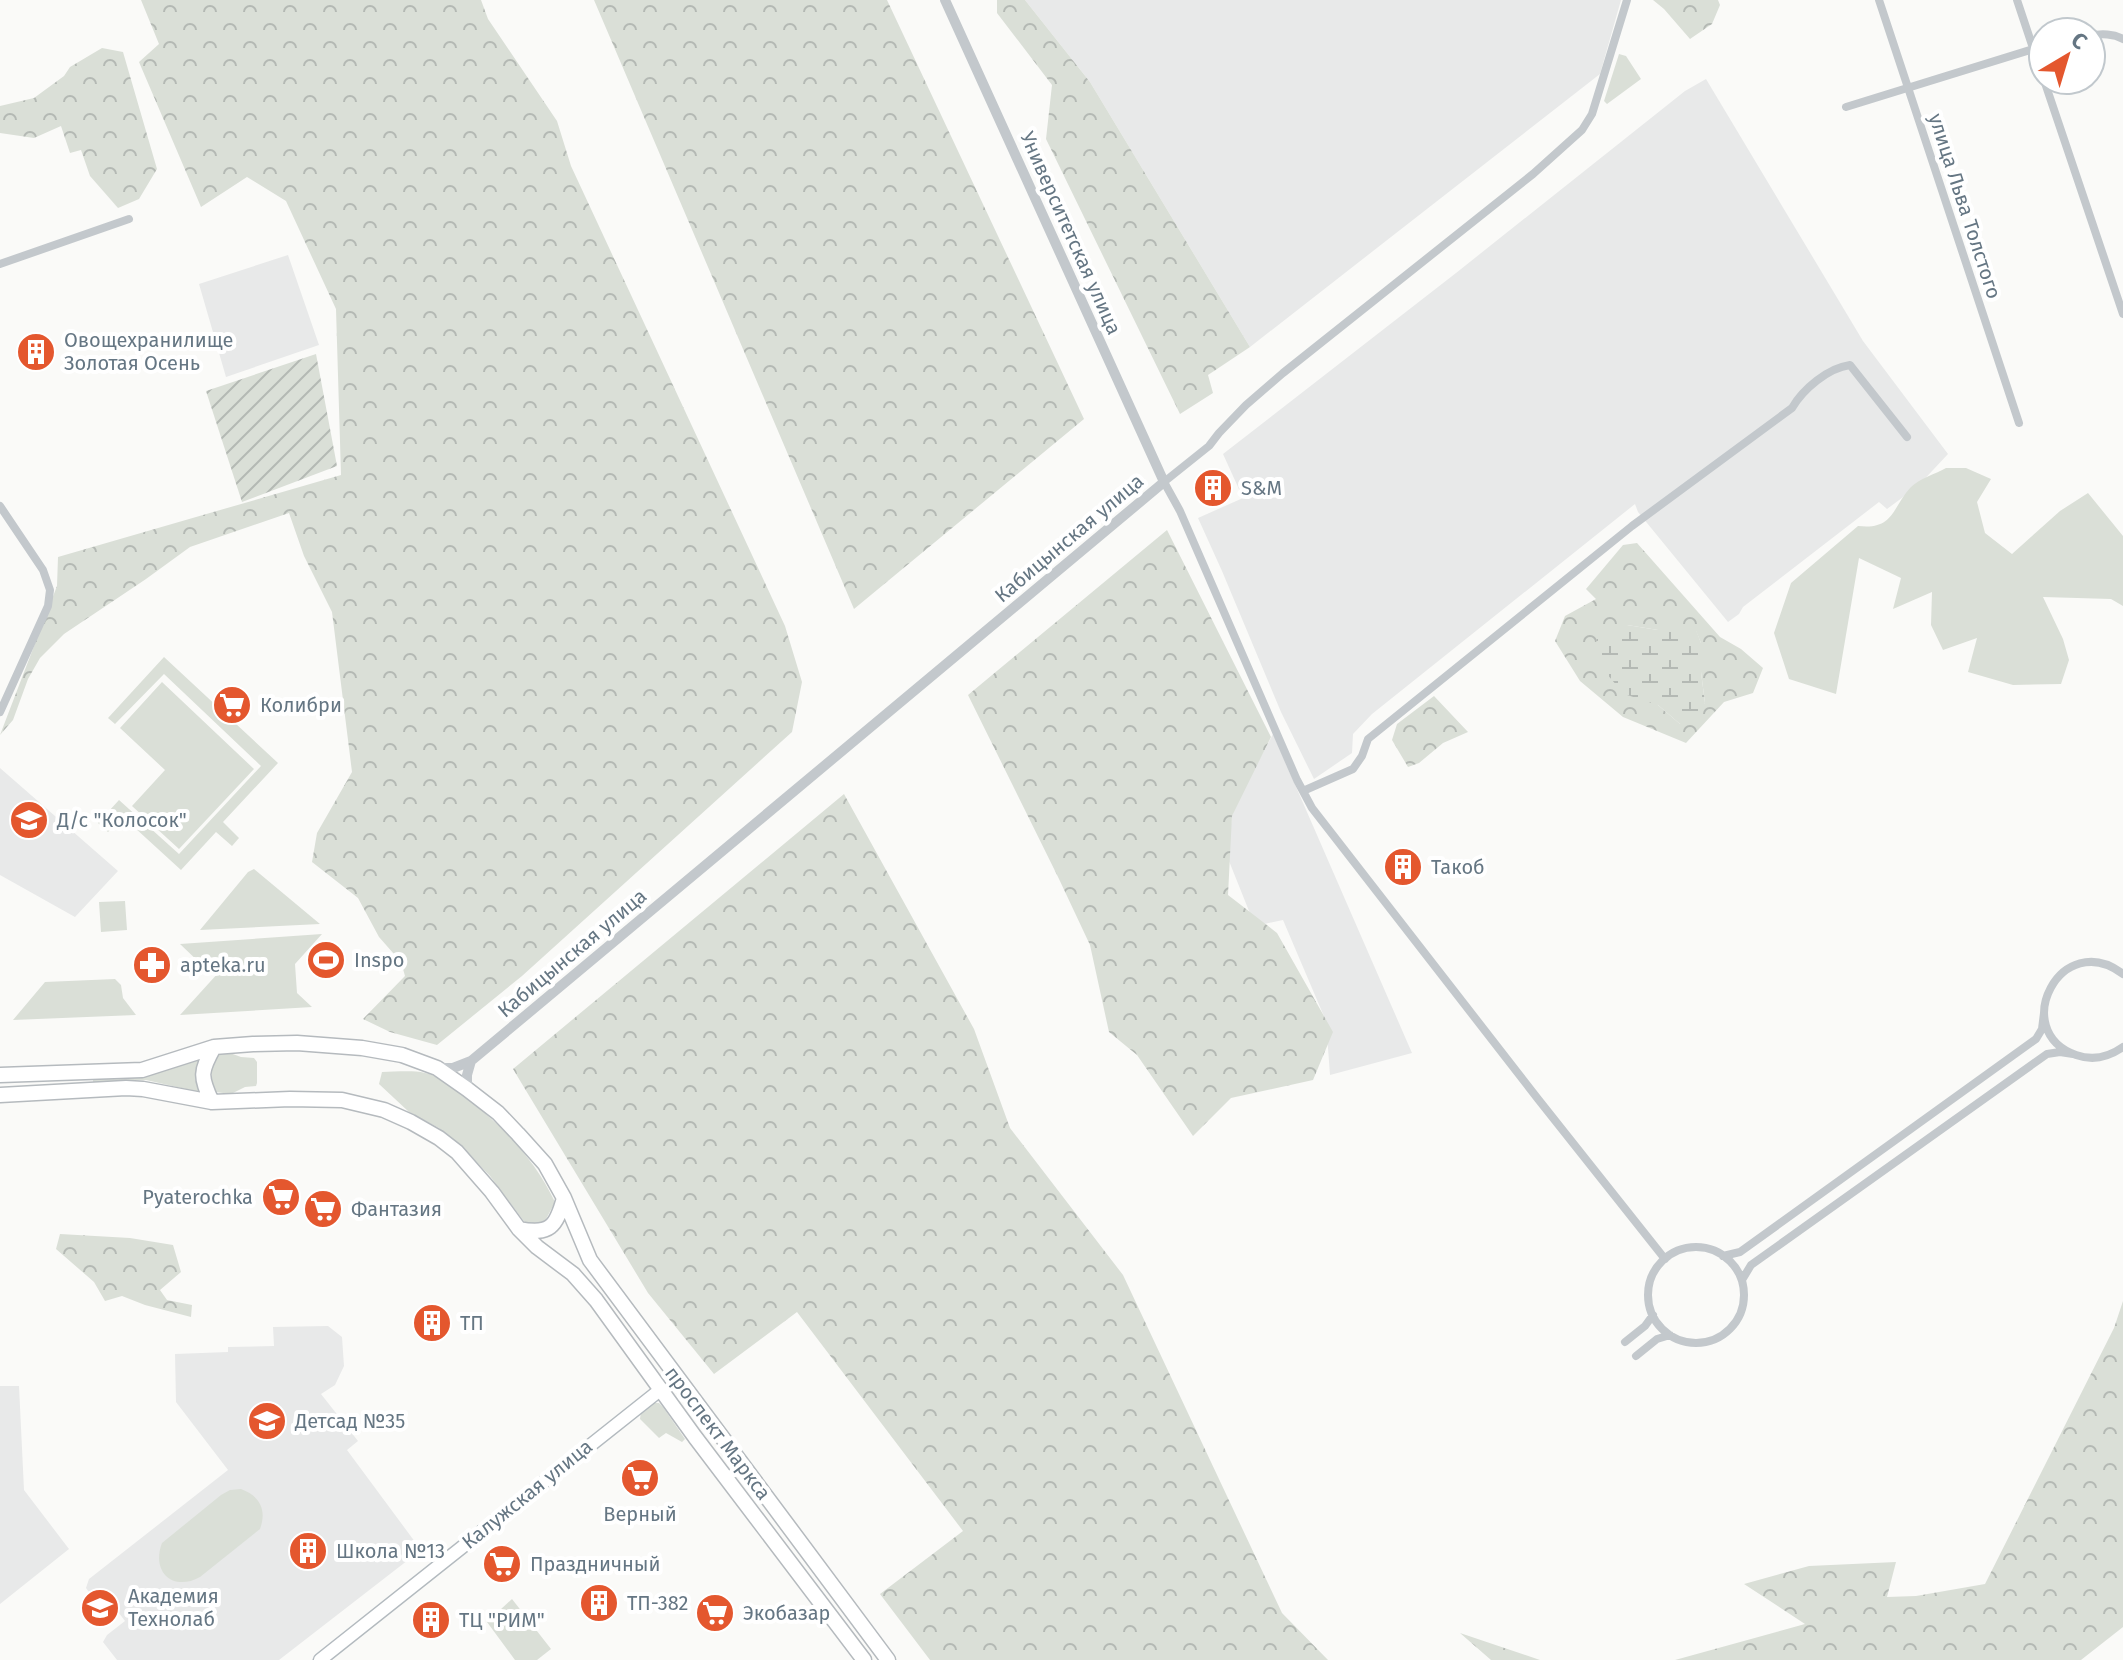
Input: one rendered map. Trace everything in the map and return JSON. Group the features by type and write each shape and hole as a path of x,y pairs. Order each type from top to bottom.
{"main road":[{"name":"проспект Маркса","path":"0,1075 142,1070 214,1047 297,1043 362,1048 402,1055 437,1068 498,1113 545,1164 564,1198 590,1260 888,1660"},
{"path":"212,1102 204,1084 203,1067 214,1047"},
{"name":"проспект Маркса","path":"0,1095 143,1089 212,1102 328,1099 384,1110 433,1134 457,1152 519,1229 573,1274 596,1300 660,1390 864,1660"},
{"path":"519,1229 535,1232 547,1230 559,1215 564,1198"},
{"path":"660,1390 677,1377"},
{"name":"Калужская улица","path":"320,1660 660,1390"}],"street":[{"name":"Университетская улица","path":"945,0 1164,482"},
{"name":"Кабицынская улица","path":"471,1061 1209,446 1246,405 1283,373 1533,174 1582,130 1592,114 1627,0"},
{"name":"улица Льва Толстого","path":"1879,0 2019,423"},
{"path":"2017,0 2027,26"},
{"path":"1846,107 2027,54"},
{"path":"2049,96 2123,314"},
{"path":"0,264 129,219"},
{"path":"1303,791 1353,769 1368,739 1632,526 1792,408 1806,391 1839,366 1850,365 1907,437"},
{"path":"1164,482 1180,511 1312,808 1665,1259"},
{"path":"0,506 43,570 50,590 48,606 0,712"},
{"path":"1723,1256 1740,1252 2036,1039 2042,1029 2044,1004 2050,987 2069,968 2095,962 2113,967 2123,974"},
{"path":"2044,1013 2051,1034 2060,1046 2073,1054"},
{"path":"1742,1280 1751,1265 2047,1054 2060,1052 2099,1058 2123,1047"},
{"path":"437,1068 453,1068 471,1061"},
{"path":"467,1089 471,1061"},
{"path":"1689,1248 1707,1249 1723,1256 1734,1266 1742,1280 1743,1307 1740,1316 1729,1330 1714,1340 1696,1343 1678,1340 1663,1330 1653,1315 1649,1289 1654,1272 1665,1259 1689,1248"},
{"path":"1625,1342 1653,1315"},
{"path":"1636,1356 1657,1339 1670,1335"}],"shaded area":[{"path":"1025,0 1621,0 1600,74 1250,347 1090,82"},
{"path":"1706,79 1863,341 1948,454 1918,486 1887,509 1879,502 1743,607 1728,622 1638,512 1635,504 1372,714 1353,734 1352,753 1314,779 1281,712 1198,518 1243,498 1223,454 1685,91"},
{"path":"288,255 319,345 226,377 199,284"},
{"path":"1273,734 1412,1053 1330,1075 1326,1021 1283,920 1255,926 1227,856 1233,809"},
{"name":"Д/с \"Колосок\"","path":"0,768 118,871 75,917 0,875"},
{"path":"328,1326 342,1337 344,1366 335,1385 321,1394 358,1441 347,1450 421,1550 279,1660 117,1660 103,1642 125,1621 100,1588 91,1595 86,1588 89,1579 228,1470 176,1402 175,1354 228,1352 228,1347 274,1346 273,1327"},
{"path":"0,1386 19,1386 24,1490 69,1549 0,1604"}],"green space":[{"path":"141,0 481,0 488,19 557,121 571,166 785,626 802,682 792,732 522,976 437,1045 390,1032 363,1019 405,976 401,962 379,937 358,898 312,862 317,833 352,772 332,612 304,556 289,513 190,547 64,634 40,658 28,679 13,720 0,735 57,586 58,557 341,475 336,309 286,201 247,177 201,207 139,62 159,44"},
{"path":"594,0 887,0 1084,419 854,609"},
{"path":"997,0 1025,0 1090,82 1250,347 1208,375 1213,393 1180,414 1046,139 1052,85 997,13"},
{"path":"1653,0 1718,0 1720,5 1712,24 1690,39"},
{"path":"102,48 123,52 157,169 139,199 118,208 90,176 81,150 70,153 61,126 34,138 0,133 0,106 34,98 64,76 70,67"},
{"path":"1619,54 1626,56 1641,79 1607,104 1604,101"},
{"path":"316,354 337,466 242,502 206,391"},
{"path":"1946,468 1966,468 1991,479 1977,502 1985,533 2012,554 2060,511 2088,493 2123,536 2123,606 2111,599 2043,597 2063,639 2069,660 2061,684 2013,685 1968,672 1977,638 1943,650 1931,625 1932,592 1893,609 1901,578 1859,558 1836,694 1789,679 1774,633 1791,583 1858,526 1879,525 1885,521 1911,487"},
{"path":"1167,530 1271,737 1232,816 1228,895 1277,933 1333,1032 1313,1080 1231,1098 1193,1136 1137,1055 1109,1032 1090,945 968,695"},
{"path":"1637,543 1720,637 1741,649 1763,668 1753,693 1724,702 1686,743 1623,717 1580,681 1555,641 1565,616 1596,599 1586,589 1623,545","holes":["1627,625 1696,631 1701,643 1705,703 1680,724 1658,705"]},
{"path":"1627,625 1658,630 1696,630 1701,643 1705,703 1693,722 1680,724 1658,705 1624,694 1594,659 1597,637"},
{"path":"164,657 278,763 223,822 239,838 232,846 216,832 181,870 123,817 108,832 98,823 119,800 179,854 261,766 164,674 115,724 108,718"},
{"path":"162,682 254,769 179,849 132,806 165,770 120,728"},
{"path":"1434,696 1468,732 1443,743 1419,763 1408,767 1392,740 1397,724"},
{"path":"844,794 974,1029 1010,1128 1123,1275 1282,1613 1328,1660 930,1660 880,1594 963,1531 797,1312 714,1374 648,1293 513,1069"},
{"path":"254,869 320,924 200,930 248,872"},
{"path":"125,901 127,930 101,932 99,902"},
{"path":"322,934 295,964 297,993 312,1007 180,1015 219,972 219,966 203,966 180,944"},
{"path":"115,979 121,985 123,998 136,1015 13,1020 45,982"},
{"path":"230,1053 254,1058 257,1062 256,1086 245,1087 231,1094 215,1092 213,1064 218,1055"},
{"path":"201,1059 196,1075 199,1092 146,1080 93,1082 93,1079 145,1075"},
{"path":"382,1072 415,1072 434,1076 487,1115 513,1140 546,1185 555,1202 545,1221 534,1226 526,1224 490,1176 464,1149 439,1128 409,1112 379,1084"},
{"path":"60,1234 130,1238 173,1245 181,1272 160,1290 167,1300 192,1305 191,1317 122,1296 105,1301 94,1282 56,1249"},
{"path":"2123,1301 2123,1627 2081,1660 1675,1660 1805,1624 1744,1584 1809,1566 1896,1562 1887,1597 1916,1596 1985,1584 2114,1328"},
{"path":"654,1403 663,1407 685,1439 682,1442 666,1433 659,1438 640,1419 641,1412"},
{"path":"241,1489 260,1504 263,1516 260,1529 200,1577 181,1582 167,1576 160,1563 162,1543 221,1495"},
{"path":"512,1599 551,1649 537,1660 515,1660 487,1622"},
{"path":"1460,1633 1540,1660 1491,1660"}],"place":[{"name":"Овощехранилище Золотая Осень","path":"36,352"},
{"name":"S&M","path":"1213,488"},
{"name":"Колибри","path":"232,705"},
{"name":"Д/с \"Колосок\"","path":"29,820"},
{"name":"Такоб","path":"1403,867"},
{"name":"Inspo","path":"326,960"},
{"name":"apteka.ru","path":"152,965"},
{"name":"Pyaterochka","path":"281,1197"},
{"name":"Фантазия","path":"323,1209"},
{"name":"ТП","path":"432,1323"},
{"name":"Детсад №35","path":"267,1421"},
{"name":"Верный","path":"640,1478"},
{"name":"Школа №13","path":"308,1551"},
{"name":"Праздничный","path":"502,1564"},
{"name":"ТП-382","path":"599,1603"},
{"name":"Академия Технолаб","path":"100,1608"},
{"name":"Экобазар","path":"715,1613"},
{"name":"ТЦ \"РИМ\"","path":"431,1620"}]}
